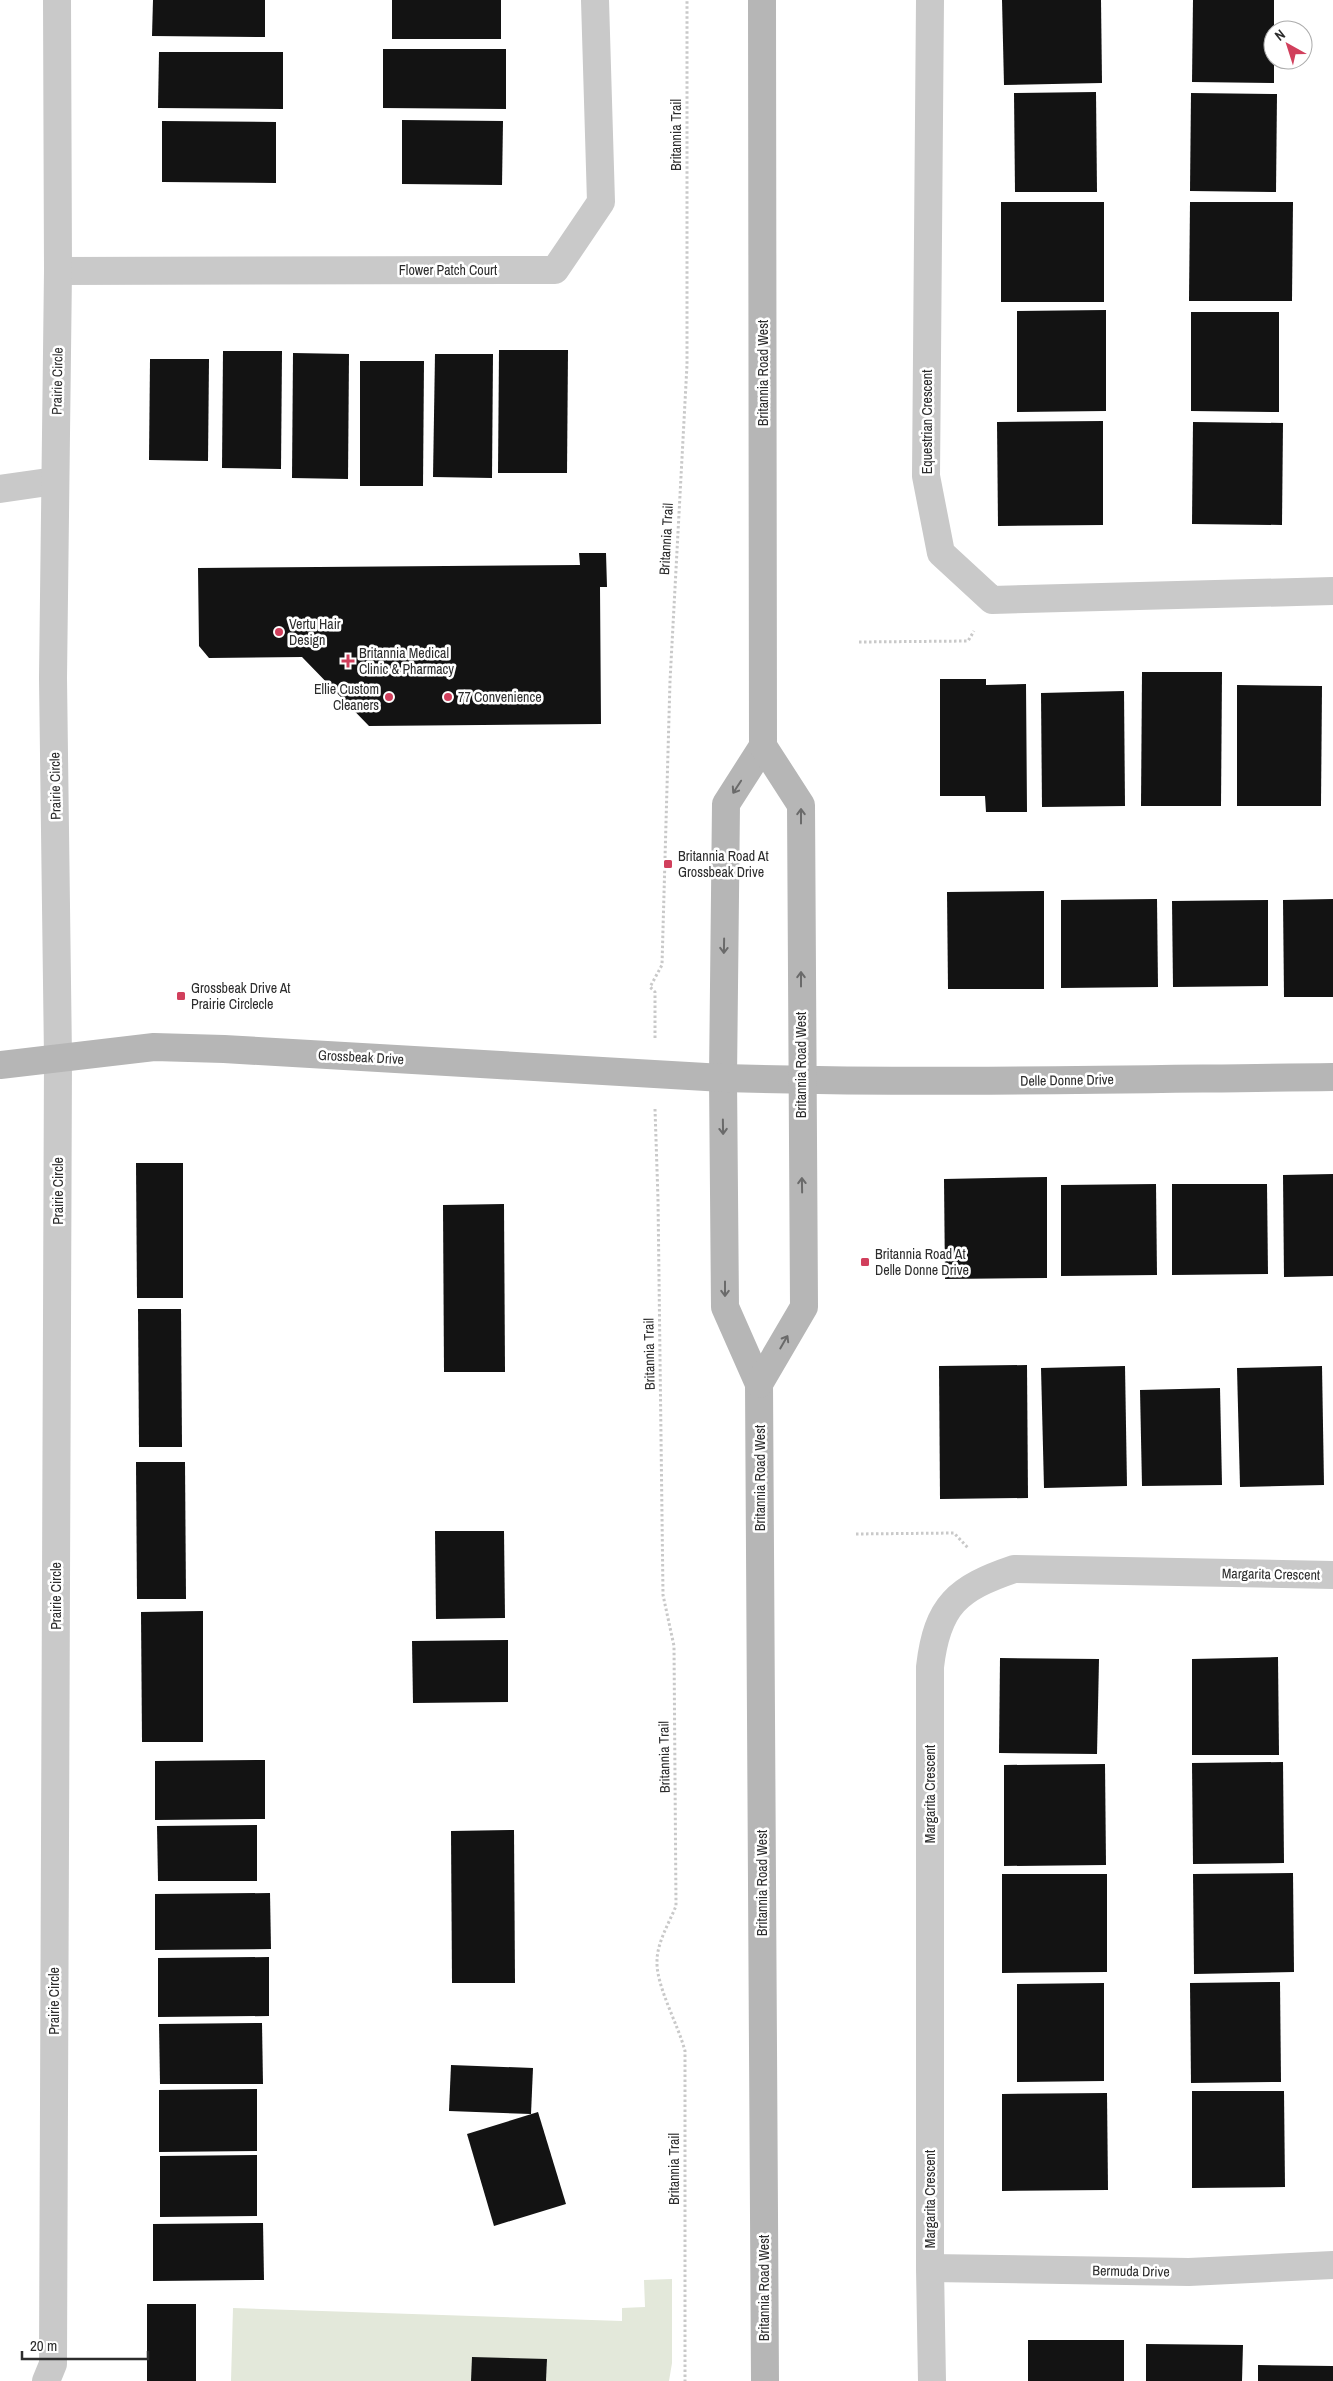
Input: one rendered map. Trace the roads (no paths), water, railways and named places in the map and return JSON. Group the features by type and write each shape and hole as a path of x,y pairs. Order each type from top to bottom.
{"main road":[{"name":"Britannia Road West","path":"762,0 763,746 726,804 723,1078 725,1307 759,1384 765,2381"},
{"name":"Britannia Road West","path":"759,1384 804,1308 801,1080 801,805 763,746"},
{"name":"Grossbeak Drive","path":"0,1065 154,1047 723,1078"},
{"name":"Delle Donne Drive","path":"723,1078 890,1082 1333,1077"}],"street":[{"name":"Prairie Circle","path":"46,2381 53,2364 58,1058 53,678 58,271 57,0"},
{"name":"Flower Patch Court","path":"58,271 555,270 601,202 595,0"},
{"name":"Equestrian Crescent","path":"930,0 926,476 941,553 992,600 1333,591"},
{"path":"0,489 55,481"},
{"name":"Margarita Crescent","path":"932,2381 930,2268 930,1667 932,1649 951,1602 975,1584 1014,1569 1333,1575"},
{"name":"Bermuda Drive","path":"930,2268 1189,2272 1333,2265"}],"place":[{"name":"Vertu Hair Design","path":"279,632"},
{"name":"Britannia Medical Clinic & Pharmacy","path":"348,661"},
{"name":"Ellie Custom Cleaners","path":"389,697"},
{"name":"77 Convenience","path":"448,697"},
{"name":"Britannia Road At Grossbeak Drive","path":"668,864"},
{"name":"Grossbeak Drive At Prairie Circlecle","path":"181,996"},
{"name":"Britannia Road At Delle Donne Drive","path":"865,1262"}]}
